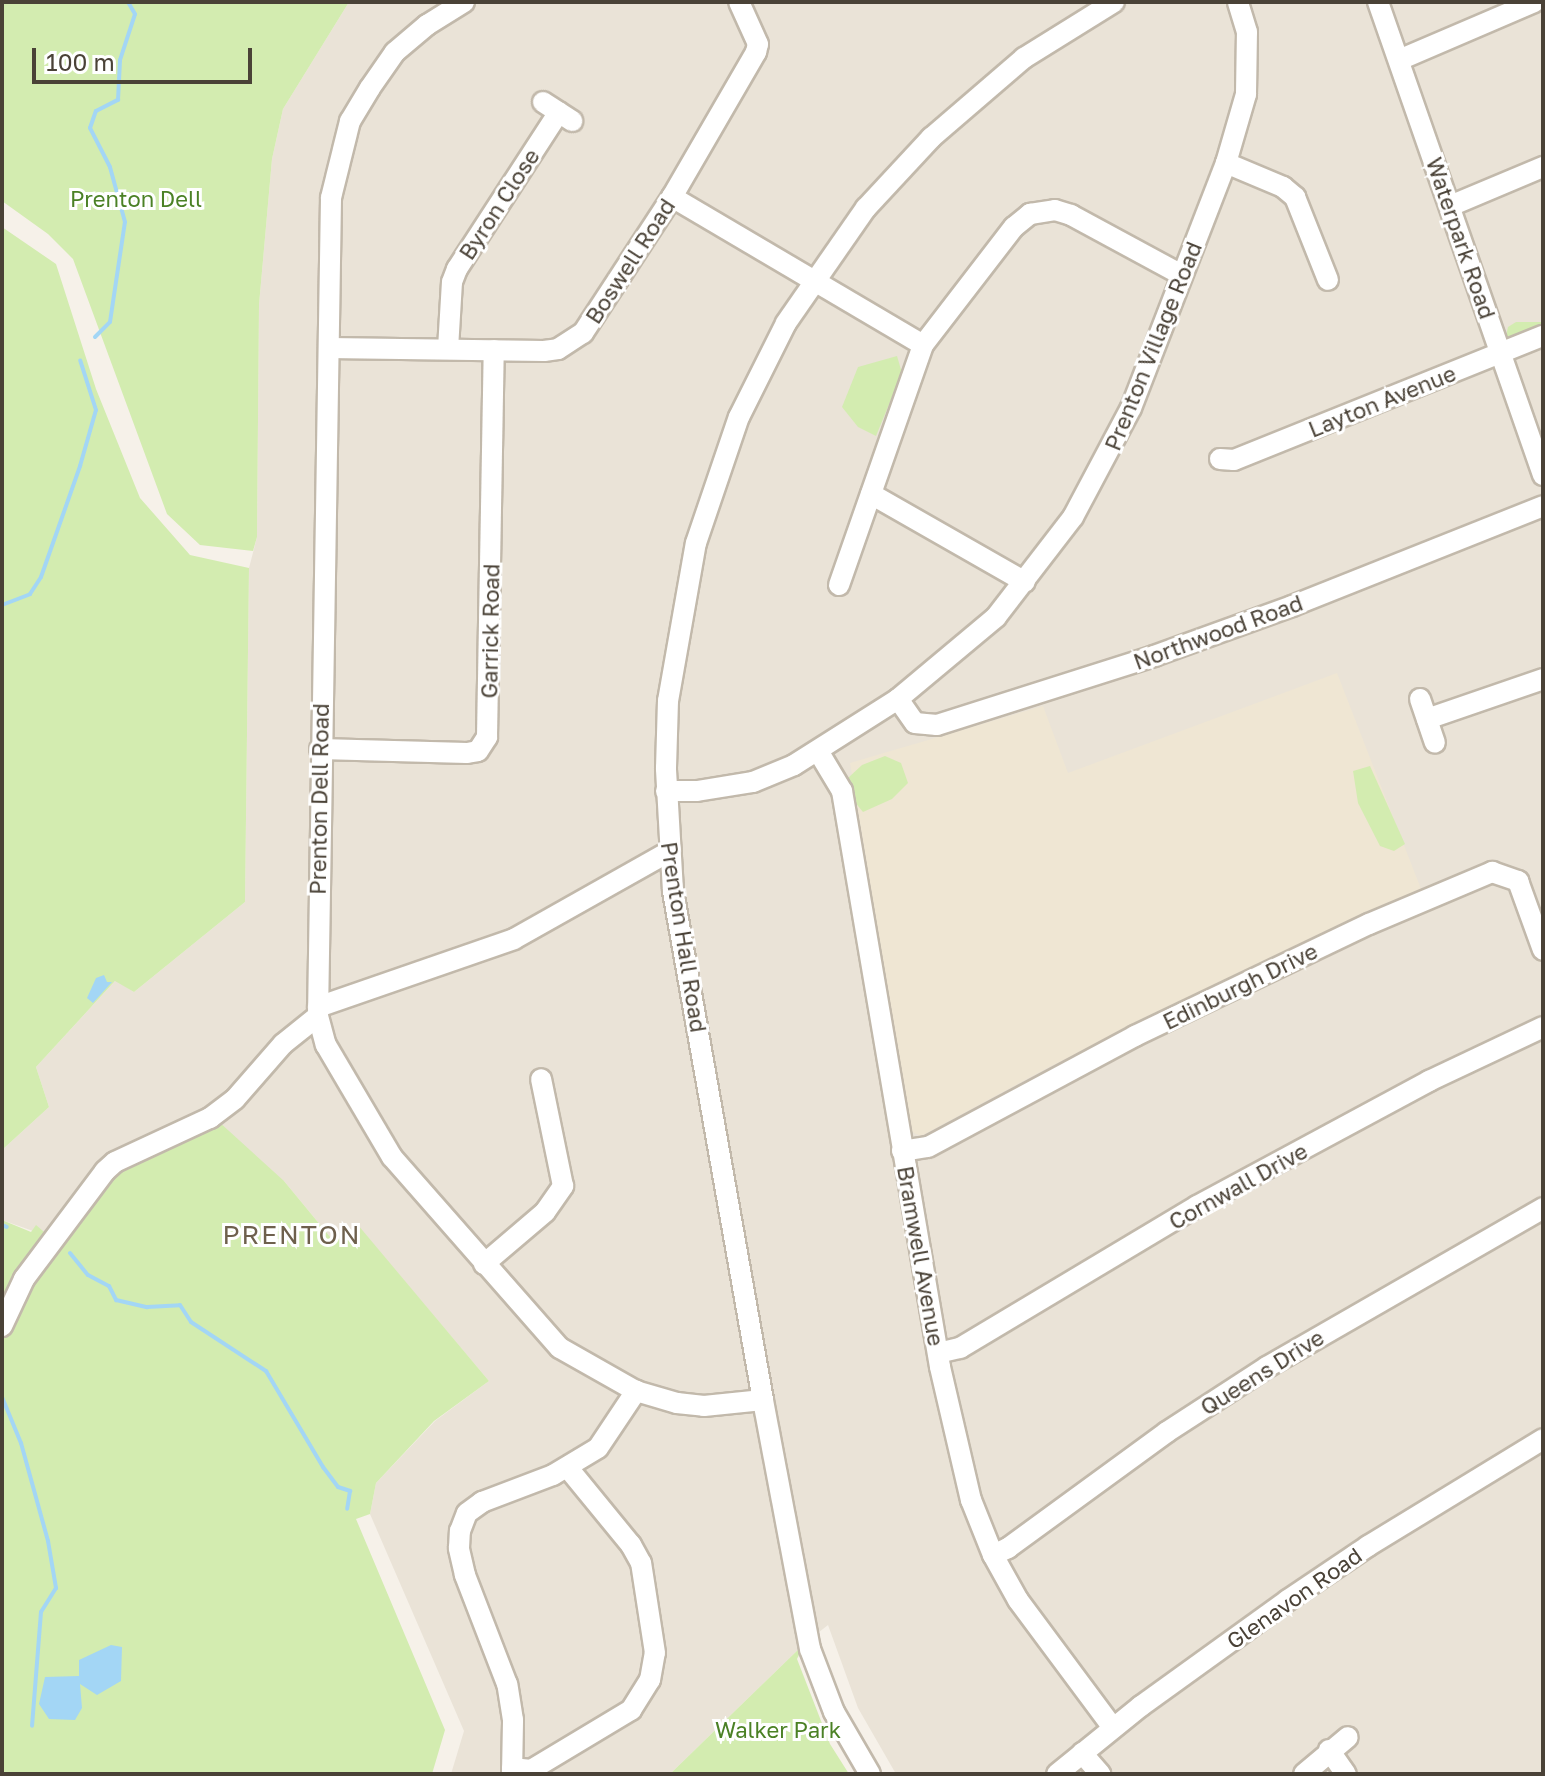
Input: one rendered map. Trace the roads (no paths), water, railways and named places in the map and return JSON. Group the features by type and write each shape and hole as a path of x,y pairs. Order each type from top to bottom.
{"street":[{"name":"Prenton Dell Road","path":"464,2 427,25 395,52 350,121 331,198 318,1011 326,1045 392,1157 560,1348 636,1391 677,1403 704,1406 763,1400"},
{"name":"Boswell Road","path":"329,348 558,349 583,333 672,197 756,52 758,44 739,2"},
{"name":"Prenton Hall Road","path":"870,1774 834,1712 810,1649 763,1400 673,891 666,791 668,701 696,543 739,417 786,323 866,208 974,98 1024,58 1114,2"},
{"name":"Prenton Village Road","path":"666,791 697,791 753,782 818,751 898,699 996,617 1073,517 1131,408 1226,163 1246,94 1247,32 1238,2"},
{"name":"Waterpark Road","path":"1378,2 1543,475"},
{"path":"1399,60 1534,2"},
{"name":"Byron Close","path":"448,349 451,290 457,269 558,111"},
{"path":"1226,163 1283,187 1295,197 1318,272"},
{"path":"1450,206 1543,167"},
{"path":"672,197 923,345"},
{"path":"839,585 923,345 1014,227 1030,214 1040,211 1071,215 1182,275"},
{"name":"Layton Avenue","path":"1220,459 1234,460 1543,336"},
{"name":"Garrick Road","path":"320,749 467,753 478,751 487,737 494,350"},
{"path":"871,494 1025,582"},
{"name":"Northwood Road","path":"898,699 915,723 937,725 1264,616 1413,561 1543,506"},
{"path":"1427,719 1543,679"},
{"path":"1420,699 1435,743"},
{"name":"Bramwell Avenue","path":"818,751 842,791 938,1353 971,1500 993,1555 1018,1600 1113,1728"},
{"path":"2,1326 24,1279 105,1171 115,1162 210,1118 235,1099 283,1044 318,1011 514,939 670,851"},
{"name":"Edinburgh Drive","path":"902,1151 928,1147 1135,1036 1369,924 1492,872 1518,881 1543,950"},
{"name":"Cornwall Drive","path":"938,1353 960,1348 1197,1206 1429,1081 1543,1027"},
{"path":"484,1264 545,1212 563,1186 541,1079"},
{"name":"Queens Drive","path":"993,1555 1008,1548 1167,1432 1267,1367 1543,1208"},
{"path":"568,1468 631,1545 641,1563 655,1653 650,1680 631,1710 531,1770 512,1771 513,1720 507,1684 465,1575 459,1548 460,1531 467,1513 482,1502 568,1468 598,1448 636,1391"},
{"name":"Glenavon Road","path":"1057,1774 1113,1728 1368,1546 1543,1439"},
{"path":"1304,1774 1348,1737"},
{"path":"1329,1750 1346,1774"},
{"path":"1082,1753 1100,1774"}],"water":[{"path":"104,975 107,982 112,982 93,1003 87,998 96,978"},
{"path":"111,1645 122,1647 121,1681 97,1695 80,1684 82,1708 75,1720 49,1719 39,1704 45,1677 79,1676 79,1660"}],"waterway":[{"path":"95,337 110,322 125,222 110,167 90,128 96,111 118,100 120,60 135,14 128,2"},
{"path":"2,605 30,594 41,577 80,466 96,410 80,360"},
{"path":"2,1225 7,1227"},
{"path":"70,1253 88,1275 109,1286 116,1300 147,1307 180,1305 191,1322 266,1371 323,1467 338,1487 350,1491 347,1509"},
{"path":"2,1397 21,1443 48,1541 56,1588 41,1612 32,1726"}],"district":[{"name":"PRENTON","path":"292,1235"}],"park label":[{"name":"Prenton Dell","path":"136,199"},
{"name":"Walker Park","path":"778,1730"}]}
